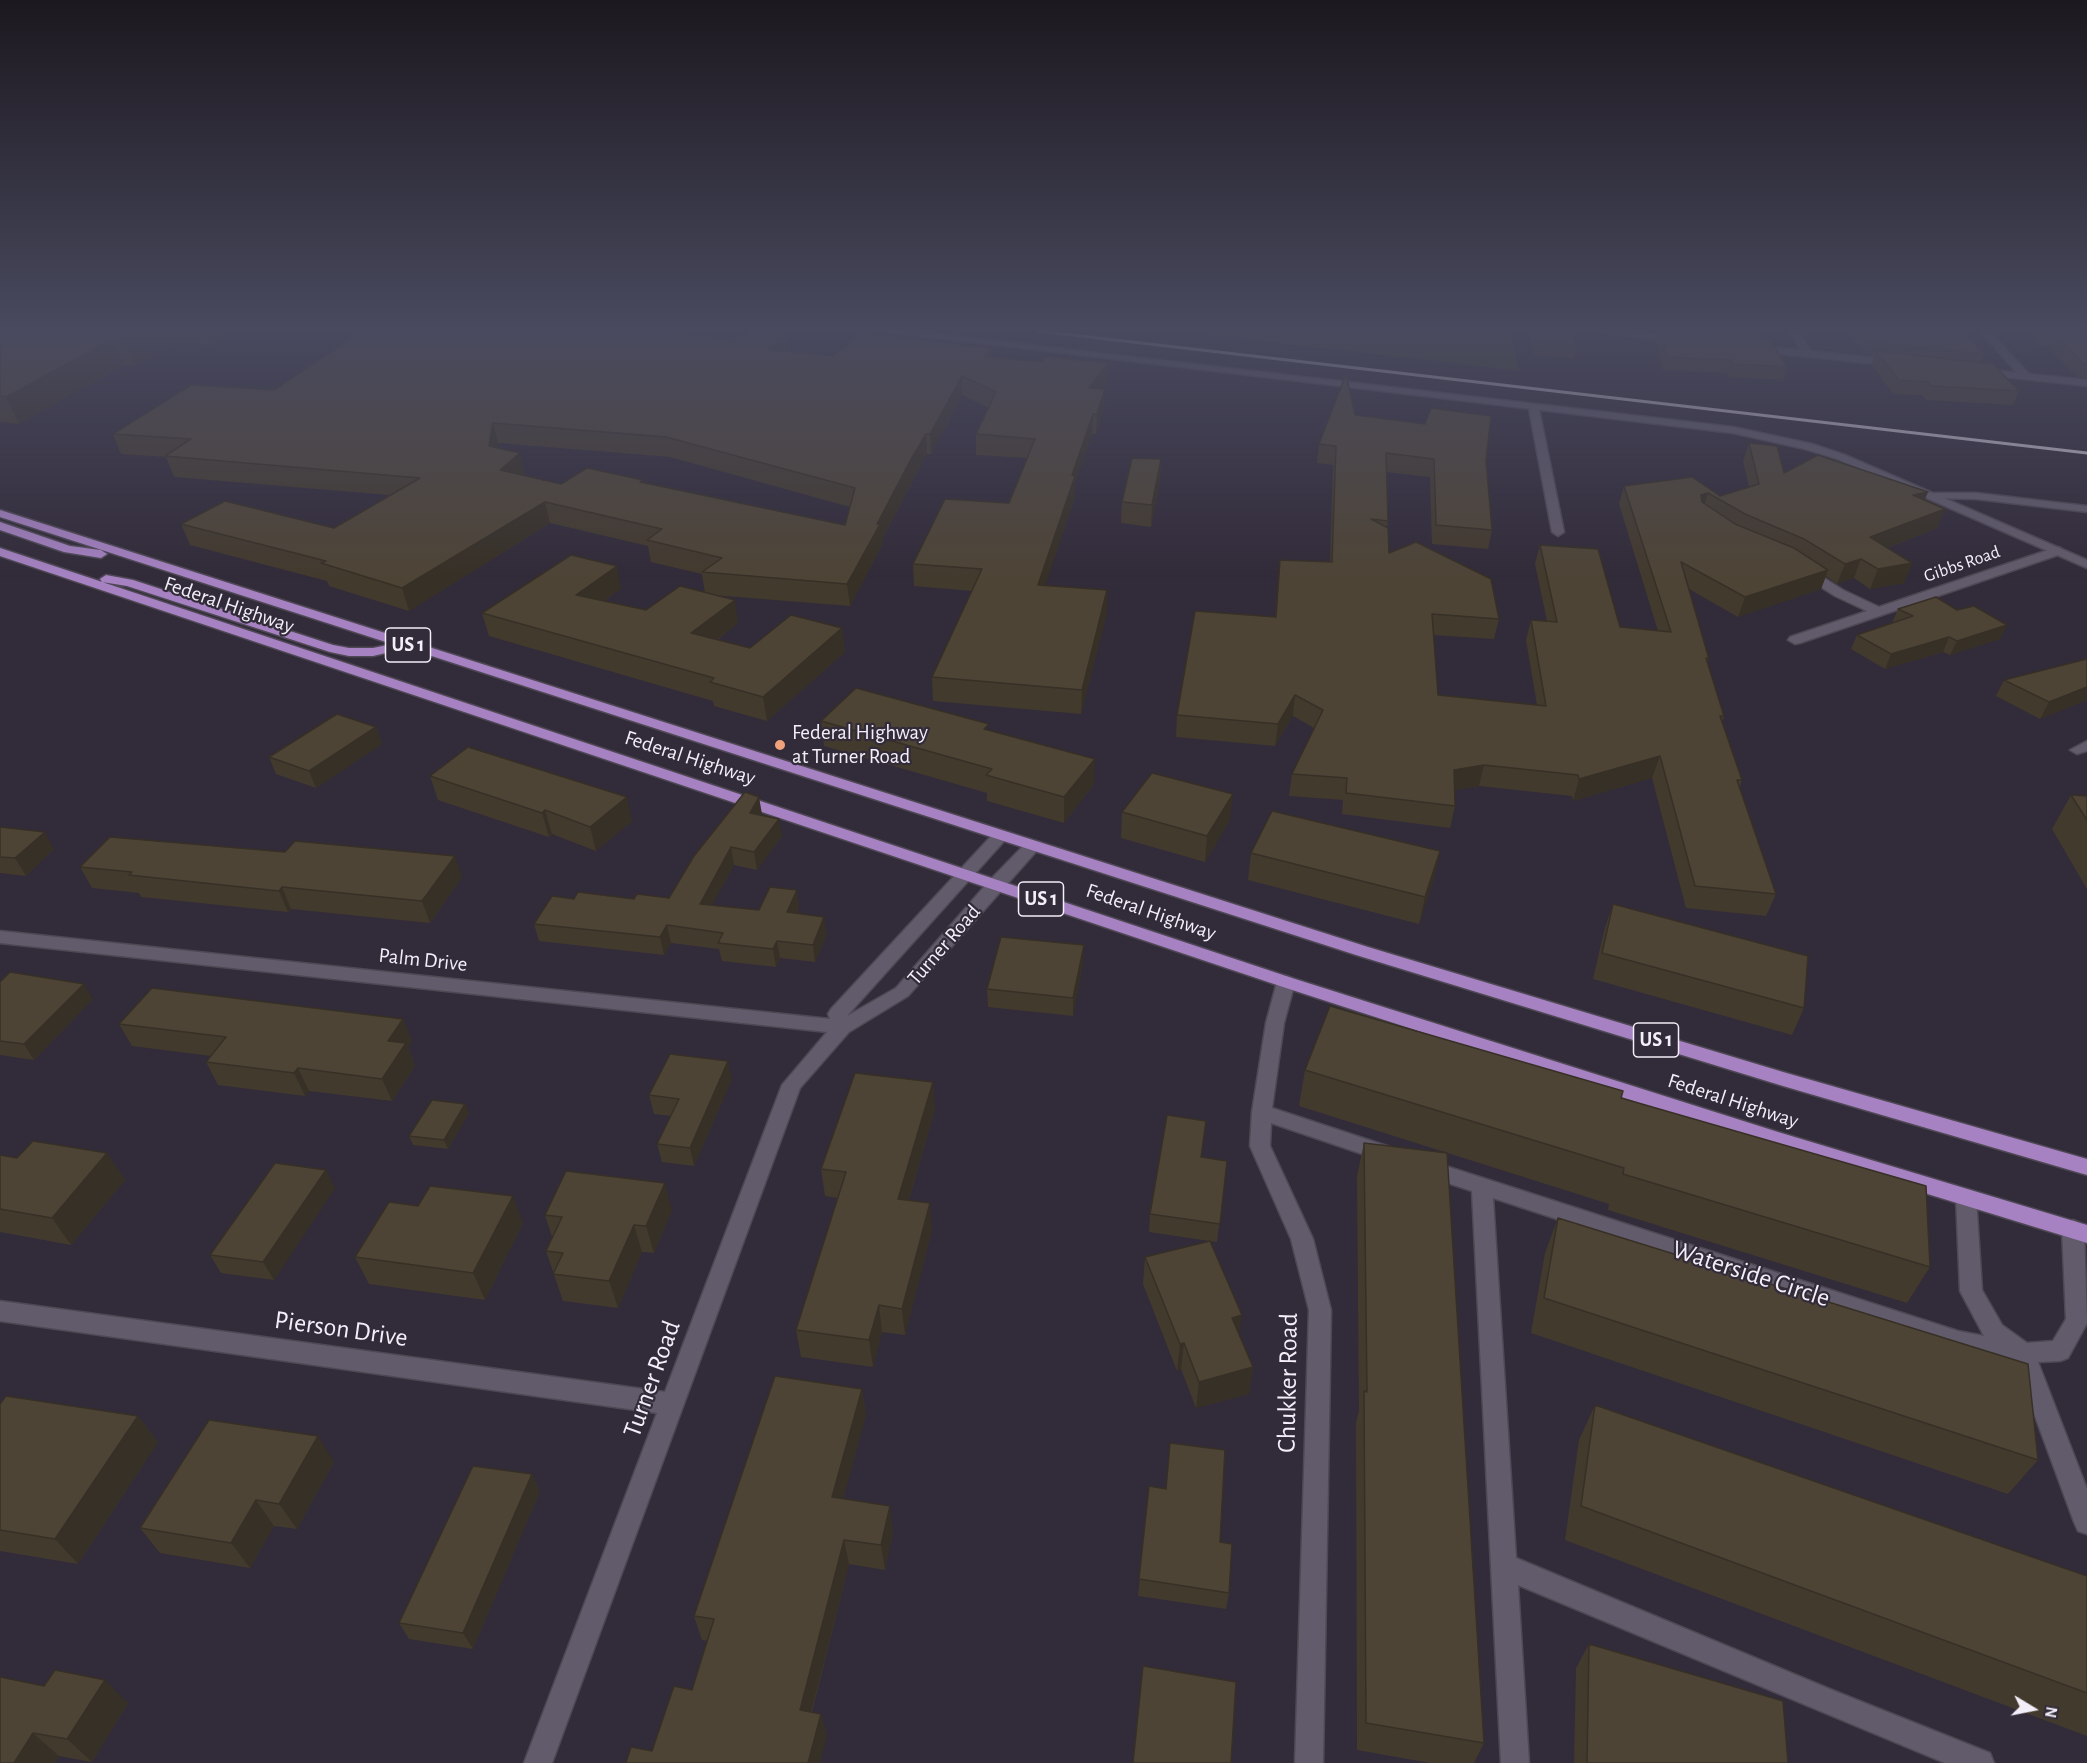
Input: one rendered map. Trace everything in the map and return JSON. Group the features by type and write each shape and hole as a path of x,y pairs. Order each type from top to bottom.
{"main road":[{"name":"Federal Highway","path":"0,513 1000,836 1558,1011 2087,1167"},
{"path":"0,526 90,554 126,554"},
{"name":"Federal Highway","path":"0,552 1286,982 1778,1140 2080,1232"},
{"path":"81,579 104,579 129,583 330,648 350,652 373,652 407,644"}],"street":[{"path":"1535,413 1558,532"},
{"path":"1574,413 1733,430 1791,442 1841,457 2087,564"},
{"path":"1934,496 1976,496 2087,509"},
{"name":"Gibbs Road","path":"1795,640 2057,551"},
{"path":"1792,563 1839,593 1879,612"},
{"name":"Turner Road","path":"842,1028 837,1014 1000,836"},
{"name":"Turner Road","path":"538,1763 792,1085 842,1028 902,992 996,884 1033,846"},
{"name":"Palm Drive","path":"1,939 842,1028"},
{"name":"Chukker Road","path":"1286,982 1275,1023 1262,1112 1260,1146 1302,1239 1320,1310 1309,1763"},
{"name":"Waterside Circle","path":"1262,1112 1482,1187 1958,1341 2023,1353 2060,1352 2077,1320 2080,1232"},
{"path":"1482,1187 1515,1763"},
{"path":"1966,1197 1971,1291 1994,1332 2023,1353 2087,1522"},
{"name":"Pierson Drive","path":"0,1311 673,1404"},
{"path":"1504,1566 1969,1761"}],"building":[{"path":"146,413 941,413 930,434 926,434 910,461 877,524 880,524 847,584 702,572 722,558 647,540 662,529 545,502 402,588 321,563 326,561 181,524 225,501 334,528 420,478 165,456 191,439 113,434","holes":["493,423 666,437 855,488 845,525 640,482 643,480 587,468 561,484 500,470 520,453 489,446"]},
{"path":"986,413 1097,413 1093,414 1072,475 1075,476 1038,585 1107,590 1082,690 932,677 982,569 913,564 945,499 1009,503 1035,439 976,434"},
{"path":"1331,413 1355,413 1425,424 1429,413 1471,413 1491,416 1486,460 1492,530 1436,525 1434,459 1386,453 1388,521 1371,519 1388,528 1389,553 1416,542 1491,579 1499,619 1432,614 1438,695 1546,706 1531,620 1557,622 1540,545 1598,549 1620,627 1671,632 1624,486 1692,477 1720,496 1759,484 1749,443 1777,446 1784,473 1818,455 1928,492 1913,495 1945,509 1870,537 1912,563 1878,569 1861,559 1845,564 1804,539 1745,514 1708,493 1701,495 1702,502 1735,524 1794,548 1828,570 1745,597 1681,562 1724,716 1720,716 1742,780 1737,780 1776,894 1695,886 1660,756 1579,779 1578,775 1484,765 1454,770 1455,806 1346,793 1347,778 1292,774 1323,710 1295,695 1278,724 1177,715 1195,611 1276,617 1280,560 1332,562 1336,446 1319,444"},
{"path":"1132,458 1161,459 1152,505 1122,502"},
{"path":"571,555 617,566 576,595 646,610 680,586 735,600 691,633 750,648 791,615 842,628 763,697 710,682 714,678 482,613"},
{"path":"1936,597 1957,610 1974,606 2007,625 1957,641 1949,637 1891,654 1857,635 1913,616 1898,609"},
{"path":"2087,659 2087,687 2049,702 2004,680"},
{"path":"856,688 989,724 984,729 1095,759 1064,797 986,775 992,769 821,721"},
{"path":"337,714 376,727 309,771 269,757"},
{"path":"468,747 627,797 590,827 545,810 542,813 430,776"},
{"path":"1152,773 1233,794 1207,836 1122,812"},
{"path":"745,792 759,797 750,813 779,819 754,852 731,847 700,904 759,910 770,887 797,890 787,912 824,917 813,945 777,941 773,949 718,943 723,933 667,925 660,937 534,924 552,896 574,899 578,892 634,899 637,894 669,898 694,856"},
{"path":"2071,795 2087,796 2087,820"},
{"path":"1272,811 1440,851 1425,897 1251,853"},
{"path":"0,827 45,832 15,858 0,857"},
{"path":"110,837 285,852 295,841 455,856 422,901 282,887 279,891 129,875 132,872 80,867"},
{"path":"1613,904 1808,956 1804,1008 1602,953"},
{"path":"1001,937 1084,945 1073,998 987,989"},
{"path":"10,972 84,984 24,1044 0,1041 0,982"},
{"path":"152,988 403,1019 388,1041 406,1043 382,1079 298,1068 294,1073 206,1062 226,1037 119,1024"},
{"path":"1330,1006 1623,1091 1621,1098 1926,1186 1930,1267 1623,1174 1624,1168 1305,1070"},
{"path":"670,1054 728,1061 690,1148 657,1144 679,1099 649,1095"},
{"path":"855,1073 933,1082 898,1199 930,1203 902,1309 879,1305 869,1340 796,1330 846,1172 821,1169"},
{"path":"432,1100 465,1104 444,1140 409,1136"},
{"path":"1167,1115 1206,1121 1201,1157 1227,1161 1220,1224 1150,1214"},
{"path":"33,1141 107,1153 52,1218 0,1209 0,1155 17,1158"},
{"path":"1364,1143 1447,1153 1484,1743 1366,1723 1364,1391 1367,1392"},
{"path":"275,1163 326,1170 263,1262 210,1255"},
{"path":"566,1171 665,1183 646,1226 634,1225 609,1281 553,1274 563,1253 546,1251 562,1217 545,1215"},
{"path":"430,1186 513,1196 473,1273 355,1257 389,1202 418,1206"},
{"path":"1558,1218 2028,1364 2038,1460 1544,1298"},
{"path":"1210,1241 1242,1315 1232,1318 1253,1367 1199,1382 1184,1343 1180,1344 1145,1257"},
{"path":"775,1376 862,1389 832,1497 890,1506 881,1545 844,1540 800,1710 821,1714 808,1763 626,1763 631,1747 652,1751 674,1686 692,1690 714,1619 694,1616"},
{"path":"6,1396 138,1416 55,1539 0,1530 0,1404"},
{"path":"1595,1405 2087,1576 2087,1693 1581,1506"},
{"path":"209,1420 318,1436 279,1504 256,1500 231,1543 140,1528"},
{"path":"1170,1443 1225,1450 1220,1542 1232,1544 1229,1593 1139,1579 1149,1486 1166,1489"},
{"path":"473,1466 532,1474 463,1633 399,1623"},
{"path":"1589,1644 1783,1701 1788,1763 1587,1763"},
{"path":"1143,1666 1236,1682 1231,1763 1133,1763"},
{"path":"55,1670 105,1680 67,1739 33,1733 14,1763 0,1763 0,1677 44,1686"}],"railway":[{"path":"1745,413 2087,453"}],"place":[{"name":"Federal Highway at Turner Road","path":"780,745"}]}
